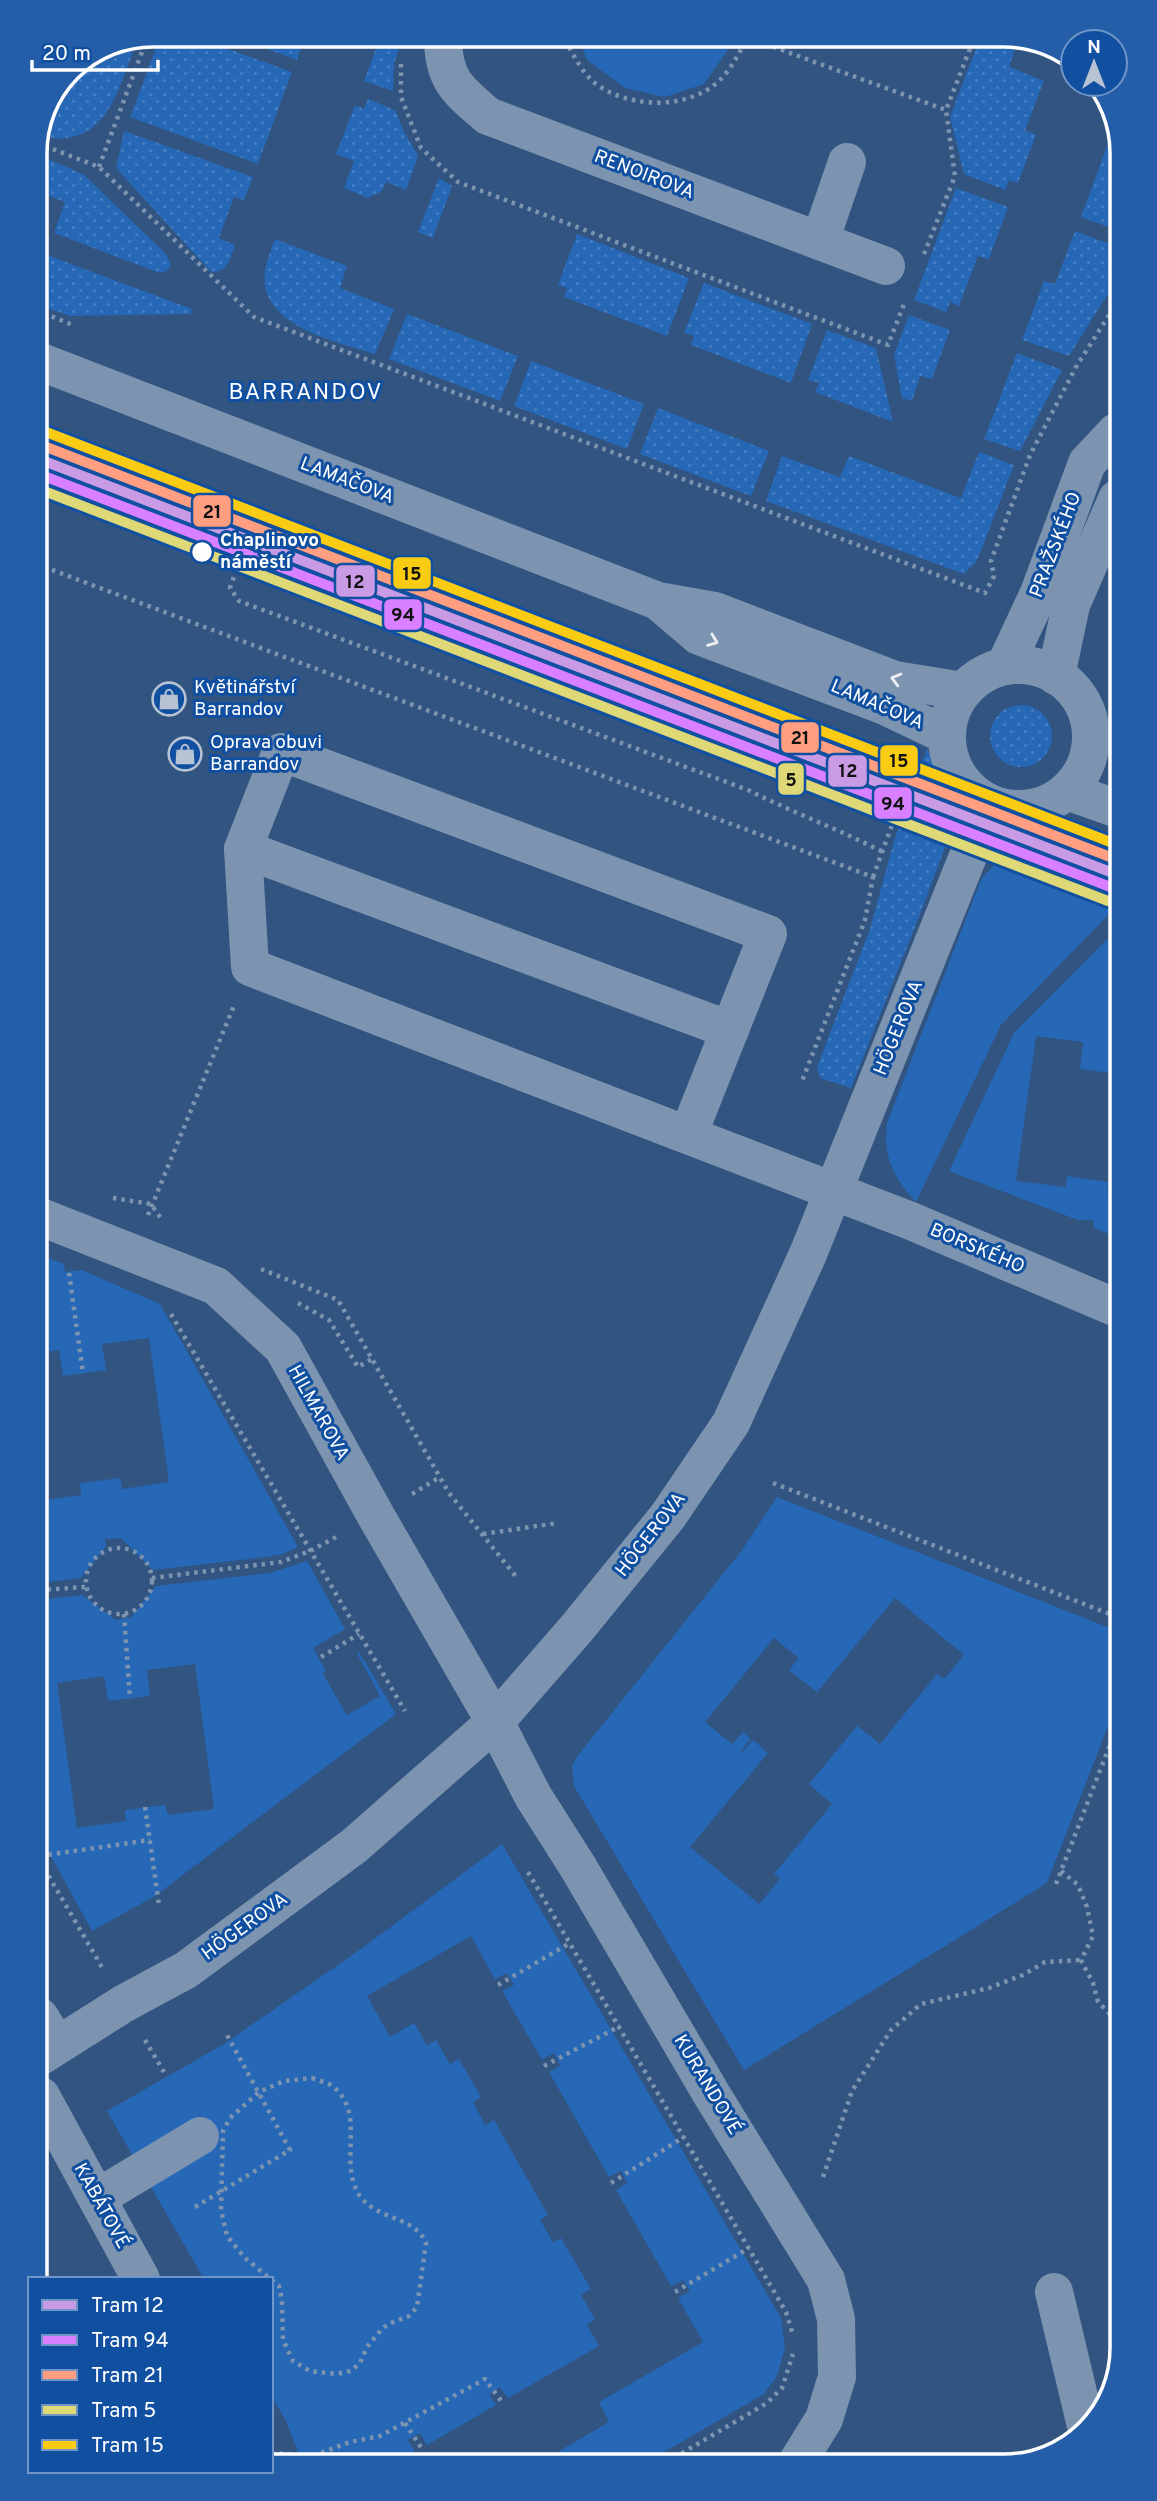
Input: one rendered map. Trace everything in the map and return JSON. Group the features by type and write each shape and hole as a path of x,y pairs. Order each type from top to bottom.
{"street":[{"name":"RENOIROVA","path":"444,47 447,73 464,96 488,116 886,266"},
{"path":"820,241 847,162"},
{"name":"LAMAČOVA","path":"47,364 658,601 715,611 895,680 963,691"},
{"name":"PRAŽSKÉHO","path":"1005,667 1039,593 1087,463 1110,438"},
{"name":"PRAŽSKÉHO","path":"1056,676 1071,605 1110,515"},
{"name":"LAMAČOVA","path":"658,601 699,636 885,706 946,735"},
{"name":"LAMAČOVA","path":"1023,665 1056,676 1070,686 1081,700 1104,754 1085,768 1059,798 1041,806 1023,810 989,804 970,791 955,772 948,754 946,735 949,717 963,691 989,671 1023,665"},
{"path":"688,1135 730,1030 768,934 281,752 243,849 730,1030"},
{"path":"1067,791 1110,806"},
{"name":"HÖGEROVA","path":"47,2039 123,2004 186,1970 354,1846 495,1722 668,1517 731,1423 808,1254 989,804"},
{"name":"BORSKÉHO","path":"243,849 250,967 911,1221 1110,1305"},
{"name":"HILMAROVA","path":"47,1220 216,1286 283,1348 376,1517 495,1722"},
{"name":"KURANDOVÉ","path":"495,1722 533,1796 578,1867 712,2095 827,2280 836,2319 837,2377 824,2419 802,2454"},
{"name":"KABÁTOVÉ","path":"47,2107 140,2277"},
{"path":"97,2198 200,2136"},
{"path":"1054,2292 1084,2417"}],"path":[{"path":"569,47 595,83 619,96 641,102 666,103 692,96 713,86 734,62 743,47"},
{"path":"773,47 946,110 971,47"},
{"path":"99,167 144,48"},
{"path":"47,147 99,167 254,317 985,593 994,576 991,561 1030,455 1076,367 1110,313"},
{"path":"47,315 75,326"},
{"path":"256,513 230,588 239,601 748,790 780,806 832,826 883,852"},
{"path":"47,568 873,877"},
{"path":"802,1081 864,920 873,877 907,784"},
{"path":"151,1204 164,1223"},
{"path":"68,1264 83,1373"},
{"path":"252,1265 338,1300 449,1493 518,1579"},
{"path":"773,1483 1110,1614"},
{"path":"482,1534 558,1523"},
{"path":"114,1547 135,1552 143,1558 152,1578 148,1597 142,1605 124,1614 114,1614 96,1605 86,1587 88,1566 95,1557 114,1547"},
{"path":"152,1578 281,1562 310,1551"},
{"path":"47,1589 86,1587"},
{"path":"124,1614 130,1699"},
{"path":"321,1657 359,1634"},
{"path":"1056,1884 1110,1745"},
{"path":"145,1807 159,1905"},
{"path":"47,1855 150,1840"},
{"path":"523,1863 750,2248 786,2312 793,2339"},
{"path":"1061,1871 1078,1885 1087,1907 1093,1936 1082,1960"},
{"path":"498,1985 570,1942"},
{"path":"1082,1960 1098,2002 1110,2014"},
{"path":"823,2177 852,2091 891,2030 921,2004 989,1988 1023,1975 1045,1962 1082,1960"},
{"path":"544,2066 620,2026"},
{"path":"195,2207 290,2150 227,2035"},
{"path":"268,2277 245,2258 227,2236 221,2210 223,2131 230,2118 259,2092 284,2081 312,2078 331,2086 343,2100 351,2120 354,2184 365,2203 380,2214 422,2234 426,2244 417,2307 409,2316 388,2324 381,2330 367,2347 360,2363 351,2371 336,2374 310,2371 293,2361 283,2340 282,2301 279,2286 273,2281"},
{"path":"611,2183 684,2137"},
{"path":"675,2292 750,2248"},
{"path":"681,2454 767,2403 782,2388 794,2348"},
{"path":"318,2454 350,2442 380,2436 485,2379 502,2402"},
{"path":"405,2423 422,2449"}],"shaded area":[{"path":"156,47 222,47 292,72 258,164 130,117"},
{"path":"262,47 301,47 297,60"},
{"path":"377,47 399,47 394,64 393,91 364,81"},
{"path":"582,47 730,47 704,84 665,97 625,88 587,60"},
{"path":"977,47 1016,48 1009,67 1044,81 1025,130 1036,135 1018,183 1009,180 1005,190 964,174 950,117"},
{"path":"134,49 106,114 80,135 49,137 58,107 69,89 100,61"},
{"path":"368,99 395,110 418,156 406,190 386,182 382,191 368,198 344,188 354,161 336,154 355,105 364,109"},
{"path":"124,131 253,177 244,200 234,197 219,238 235,245 228,264 221,270 211,272 116,168"},
{"path":"1109,141 1110,228 1081,217"},
{"path":"47,159 83,174 166,254 171,265 169,269 157,272 54,233 65,202 47,195"},
{"path":"439,178 452,186 433,238 418,232"},
{"path":"956,188 1008,207 989,259 978,256 959,306 950,302 946,312 914,300"},
{"path":"1075,231 1110,244 1110,291 1069,356 1022,340 1044,281 1055,284"},
{"path":"577,234 689,278 667,336 564,297 567,288 558,285"},
{"path":"275,239 347,266 340,288 394,309 375,354 310,332 281,313 271,301 264,280"},
{"path":"47,255 192,309 191,314 70,316 47,308"},
{"path":"704,283 812,324 791,383 691,345 694,336 684,333"},
{"path":"407,314 518,356 500,401 389,359"},
{"path":"909,315 950,330 932,379 920,376 912,401 902,398 894,355"},
{"path":"827,330 876,348 893,422 815,392 819,383 808,380"},
{"path":"1017,353 1062,370 1020,451 984,439"},
{"path":"531,361 644,404 627,449 514,406"},
{"path":"658,408 769,451 751,496 640,454"},
{"path":"979,452 1014,465 977,561 964,574 766,501 782,456 840,477 849,456 961,498"},
{"path":"1021,705 1043,714 1052,736 1043,758 1021,767 999,758 990,736 999,714"},
{"path":"927,749 943,778 951,804 951,831 851,1088 820,1078 817,1067 870,929 894,841"},
{"path":"1079,828 1110,835 1110,913 1001,1025 916,1202 891,1166 887,1146 887,1123 981,880 1013,848 1035,836"},
{"path":"1110,936 1110,1073 1080,1069 1083,1042 1036,1036 1016,1181 1066,1187 1067,1176 1109,1182 1107,1193 1110,1194 1110,1234 1094,1228 1093,1220 1078,1220 949,1171 1014,1033"},
{"path":"47,1257 64,1264 65,1272 82,1270 160,1304 298,1547 283,1554 266,1557 153,1570 121,1538 105,1539 106,1546 81,1578 47,1582 47,1500 81,1495 80,1483 120,1478 122,1489 169,1482 149,1338 102,1344 106,1370 63,1376 59,1350 47,1352"},
{"path":"777,1497 1110,1628 1110,1721 1047,1883 744,2070 574,1786 572,1766 742,1550","holes":["895,1598 964,1655 944,1679 937,1674 880,1744 857,1726 809,1784 832,1804 774,1874 780,1879 759,1904 690,1847 768,1753 753,1740 742,1752 751,1739 743,1732 732,1744 705,1722 774,1638 799,1658 789,1670 817,1692"]},
{"path":"307,1561 345,1629 313,1648 326,1671 323,1674 347,1715 380,1696 357,1654 359,1652 396,1714 155,1896 92,1931 47,1849 47,1599 82,1595 116,1620 131,1617 156,1586 270,1573","holes":["195,1664 214,1809 168,1815 165,1805 125,1810 126,1821 77,1828 57,1683 104,1676 108,1701 150,1696 147,1670"]},
{"path":"502,1844 781,2318 785,2348 777,2376 764,2394 661,2454 557,2454 609,2422 599,2402 703,2342 678,2298 690,2291 683,2280 671,2286 616,2190 627,2183 621,2171 609,2177 549,2072 560,2066 554,2053 542,2060 502,1991 514,1985 507,1973 495,1979 471,1936 367,1996 390,2037 414,2023 427,2045 436,2040 450,2064 459,2059 481,2097 473,2102 485,2125 494,2120 548,2215 540,2220 553,2242 561,2238 591,2289 581,2295 595,2319 587,2325 599,2346 508,2398 500,2387 489,2394 496,2405 427,2445 420,2433 408,2440 415,2452 412,2454 299,2454 286,2421 273,2398 273,2277 203,2277 107,2111 224,2044 365,1946"}],"tram line":[{"name":"15","path":"47,432 1110,842"},
{"name":"21","path":"47,447 1110,857"},
{"name":"12","path":"47,462 1110,872"},
{"name":"94","path":"47,477 1110,887"},
{"name":"5","path":"47,492 1108,901"}],"place":[{"name":"Chaplinovo náměstí","path":"202,552"},
{"name":"Květinářství Barrandov","path":"169,699"},
{"name":"Oprava obuvi Barrandov","path":"185,754"}],"district":[{"name":"BARRANDOV","path":"306,393"}]}
